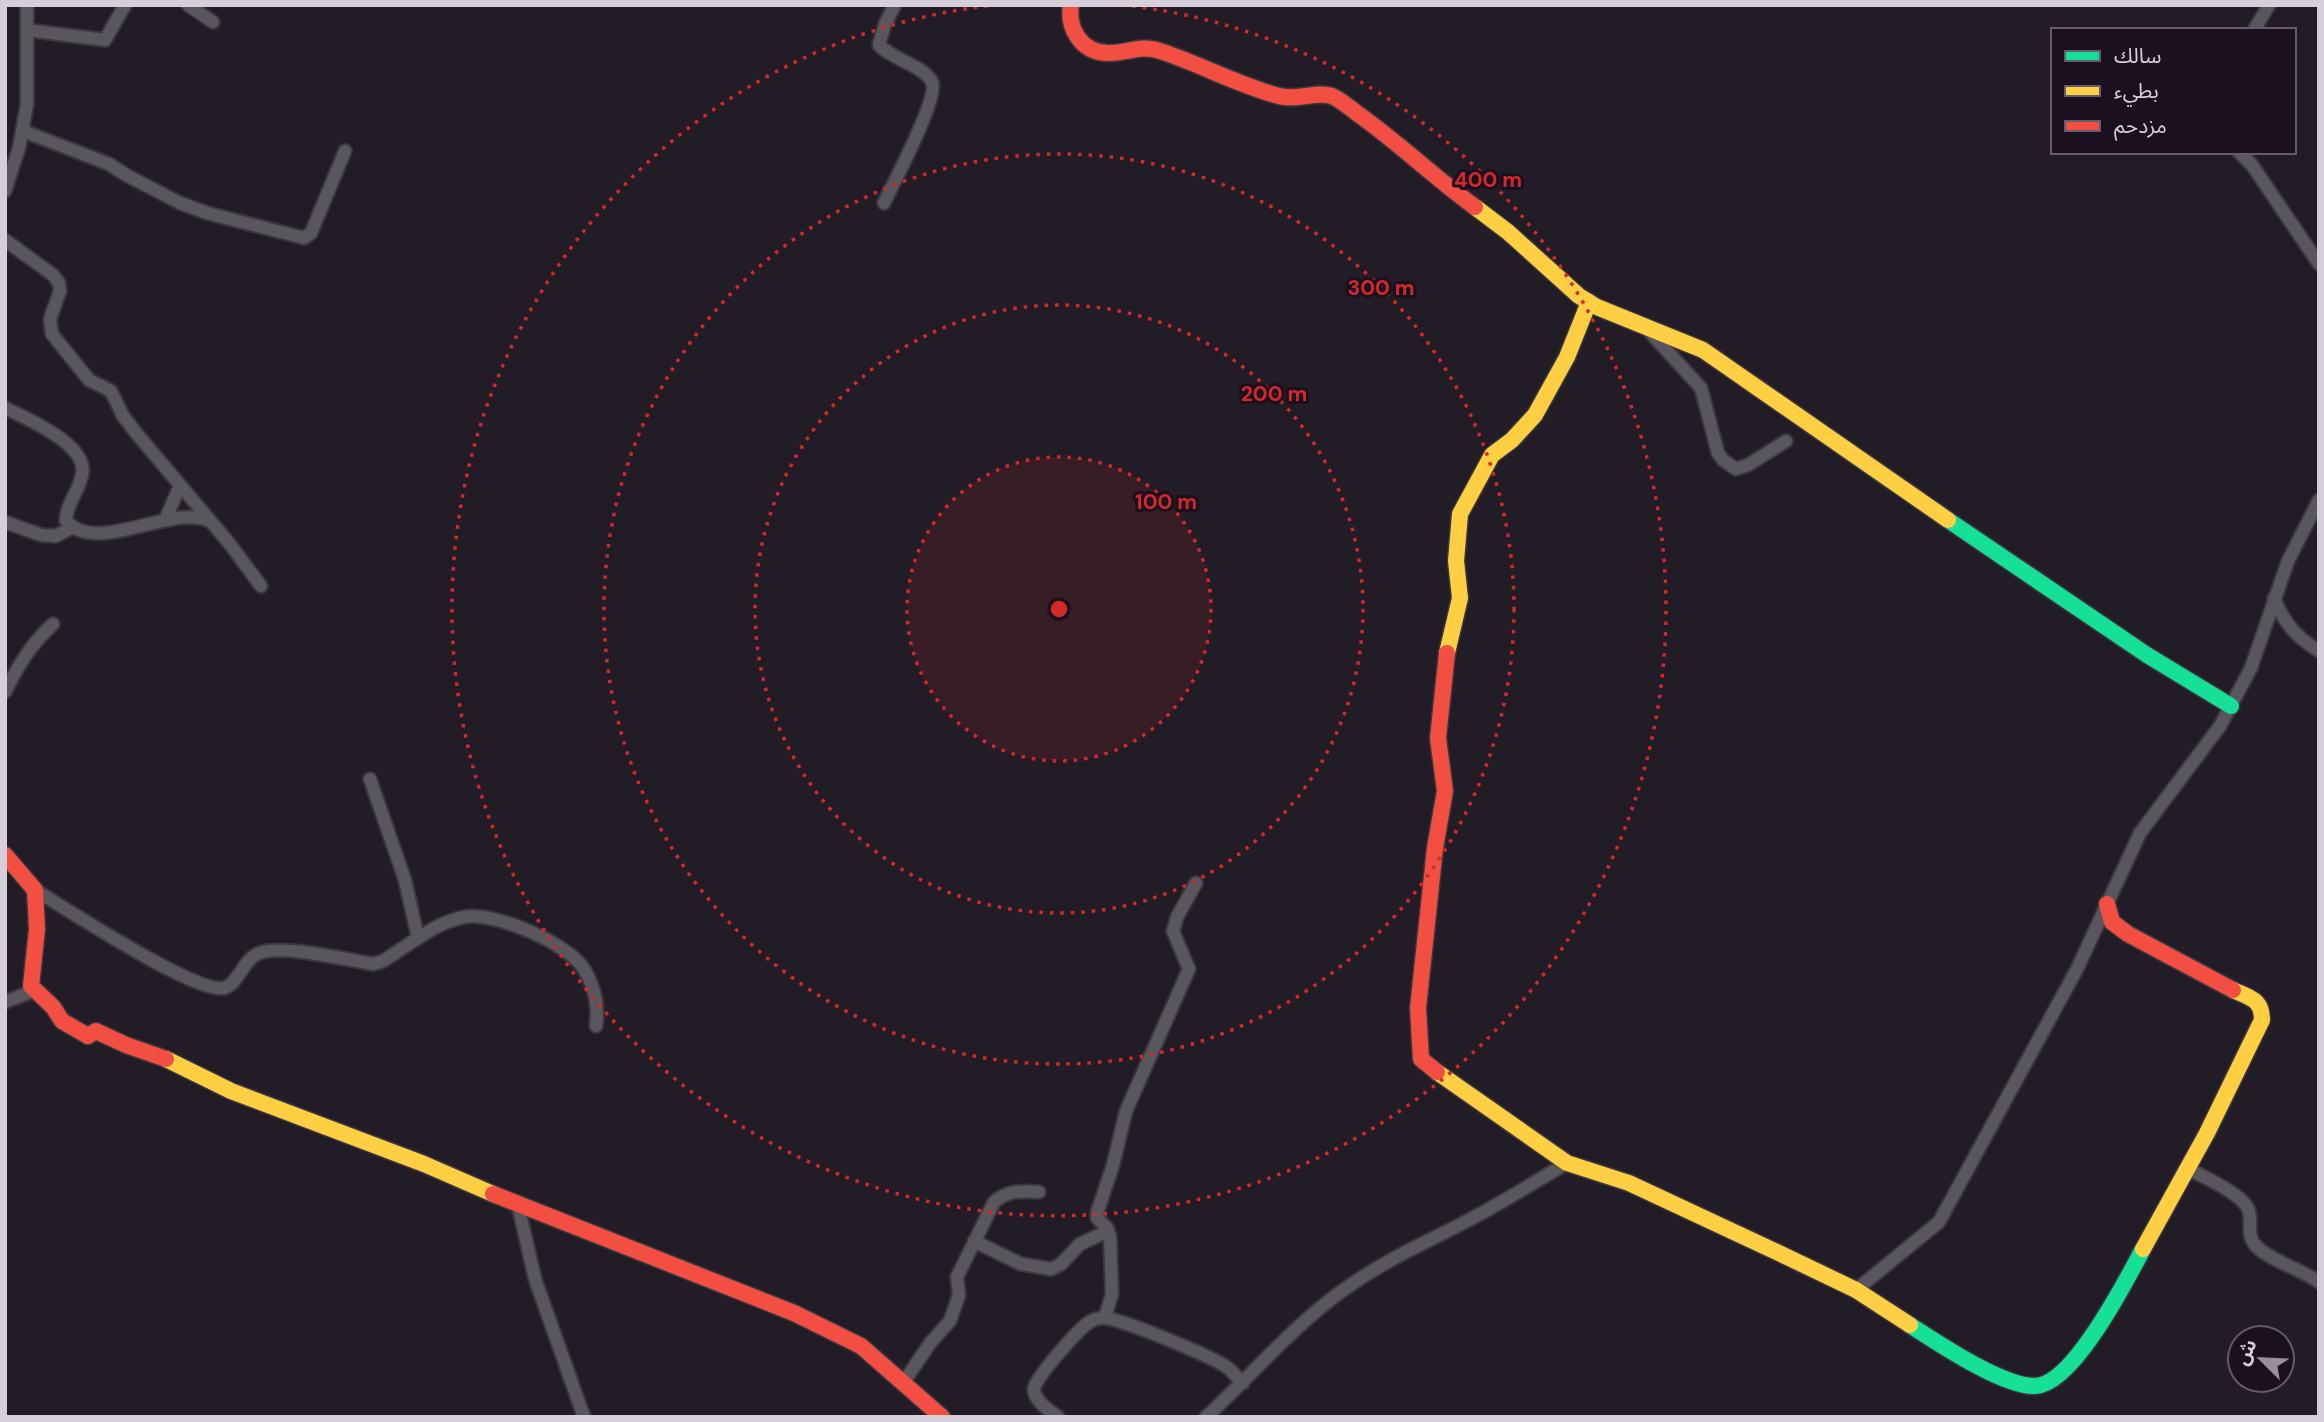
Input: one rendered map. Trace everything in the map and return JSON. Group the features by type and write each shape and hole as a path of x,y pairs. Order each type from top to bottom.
{"street":[{"path":"5,191 23,131 27,104 27,5"},
{"path":"27,30 105,40 125,5"},
{"path":"188,5 213,22"},
{"path":"884,203 921,125 933,92 932,82 924,74 884,51 879,45 885,24 895,5"},
{"path":"1071,5 1069,17 1075,36 1091,49 1107,53 1142,47 1158,50 1236,82 1282,97 1301,98 1321,94 1335,97 1381,130 1442,183 1508,232 1557,278 1589,302 1703,350 1740,373 1779,404 2035,580 2147,655 2231,706"},
{"path":"2255,28 2269,5"},
{"path":"23,131 101,160 180,203 207,213 304,238 311,233 345,150"},
{"path":"2241,154 2260,176 2319,264"},
{"path":"5,240 53,275 59,283 60,291 50,319 52,334 89,380 111,391 123,416 211,521 261,586"},
{"path":"1589,302 1567,358 1535,415 1512,440 1492,455 1460,514 1456,561 1460,598 1445,663 1438,738 1445,791 1435,848 1418,1008 1421,1059 1567,1163 1629,1183 1856,1290 1921,1332 2007,1381 2028,1386 2043,1384 2064,1371 2088,1342 2120,1291 2187,1168 2262,1020 2259,1003 2128,934 2112,922 2107,904"},
{"path":"1646,327 1701,388 1718,453 1728,465 1736,469 1748,465 1786,441"},
{"path":"5,408 63,440 79,456 82,478 66,514 66,521 73,527 99,532 139,528 187,515 211,521"},
{"path":"166,520 180,486"},
{"path":"1856,1290 1939,1222 1948,1208 1978,1147 2077,969 2140,834 2220,726 2251,668 2288,561 2319,500"},
{"path":"5,522 41,535 57,536 73,527"},
{"path":"2274,598 2291,631 2319,651"},
{"path":"5,692 24,656 53,624"},
{"path":"370,779 405,880 418,938"},
{"path":"5,855 35,890 143,956 216,988 225,988 245,964 257,954 269,951 293,951 373,964 383,961 445,923 479,915 505,922 547,941 572,956 584,969 597,997 596,1026"},
{"path":"1105,1317 1112,1294 1108,1231 1097,1218 1097,1213 1113,1165 1126,1111 1189,968 1173,931 1177,917 1196,883"},
{"path":"35,890 37,929 31,977 33,991 53,1007 62,1021 88,1036 96,1031 147,1051 231,1091 424,1164 518,1205 794,1313 861,1346 942,1417"},
{"path":"5,1002 33,991"},
{"path":"1206,1417 1243,1384 1293,1330 1352,1284 1413,1247 1466,1222 1567,1163"},
{"path":"2187,1168 2246,1203 2250,1212 2249,1233 2256,1247 2319,1282"},
{"path":"903,1383 931,1342 950,1321 959,1295 957,1277 989,1210 1002,1195 1017,1191 1039,1192"},
{"path":"518,1205 535,1279 584,1417"},
{"path":"974,1241 1021,1264 1051,1269 1061,1264 1080,1244 1108,1231"},
{"path":"1058,1417 1037,1399 1034,1391 1037,1377 1087,1324 1105,1317 1161,1337 1225,1366 1243,1384"}],"traffic: fast":[{"path":"1948,520 2147,655 2231,706"},
{"path":"1910,1325 1989,1372 2035,1386 2050,1381 2066,1369 2081,1351 2111,1306 2143,1249"}],"traffic: slow":[{"path":"1475,207 1508,232 1579,296 1597,307 1703,350 1948,520"},
{"path":"1447,653 1460,598 1456,561 1460,514 1492,455 1512,440 1535,415 1567,357 1589,302"},
{"path":"2143,1249 2207,1133 2262,1020 2257,1003 2233,990"},
{"path":"166,1059 231,1091 424,1164 493,1194"},
{"path":"1437,1072 1567,1163 1629,1183 1781,1254 1856,1290 1910,1325"}],"traffic: jam":[{"path":"1071,5 1071,22 1078,37 1098,52 1153,49 1279,96 1332,96 1475,207"},
{"path":"1437,1072 1421,1059 1418,1008 1435,848 1445,791 1438,738 1447,653"},
{"path":"5,855 35,890 37,929 31,986 53,1007 62,1021 88,1036 96,1031 166,1059"},
{"path":"2107,904 2112,922 2128,934 2233,990"},
{"path":"493,1194 794,1313 861,1346 942,1417"}]}
